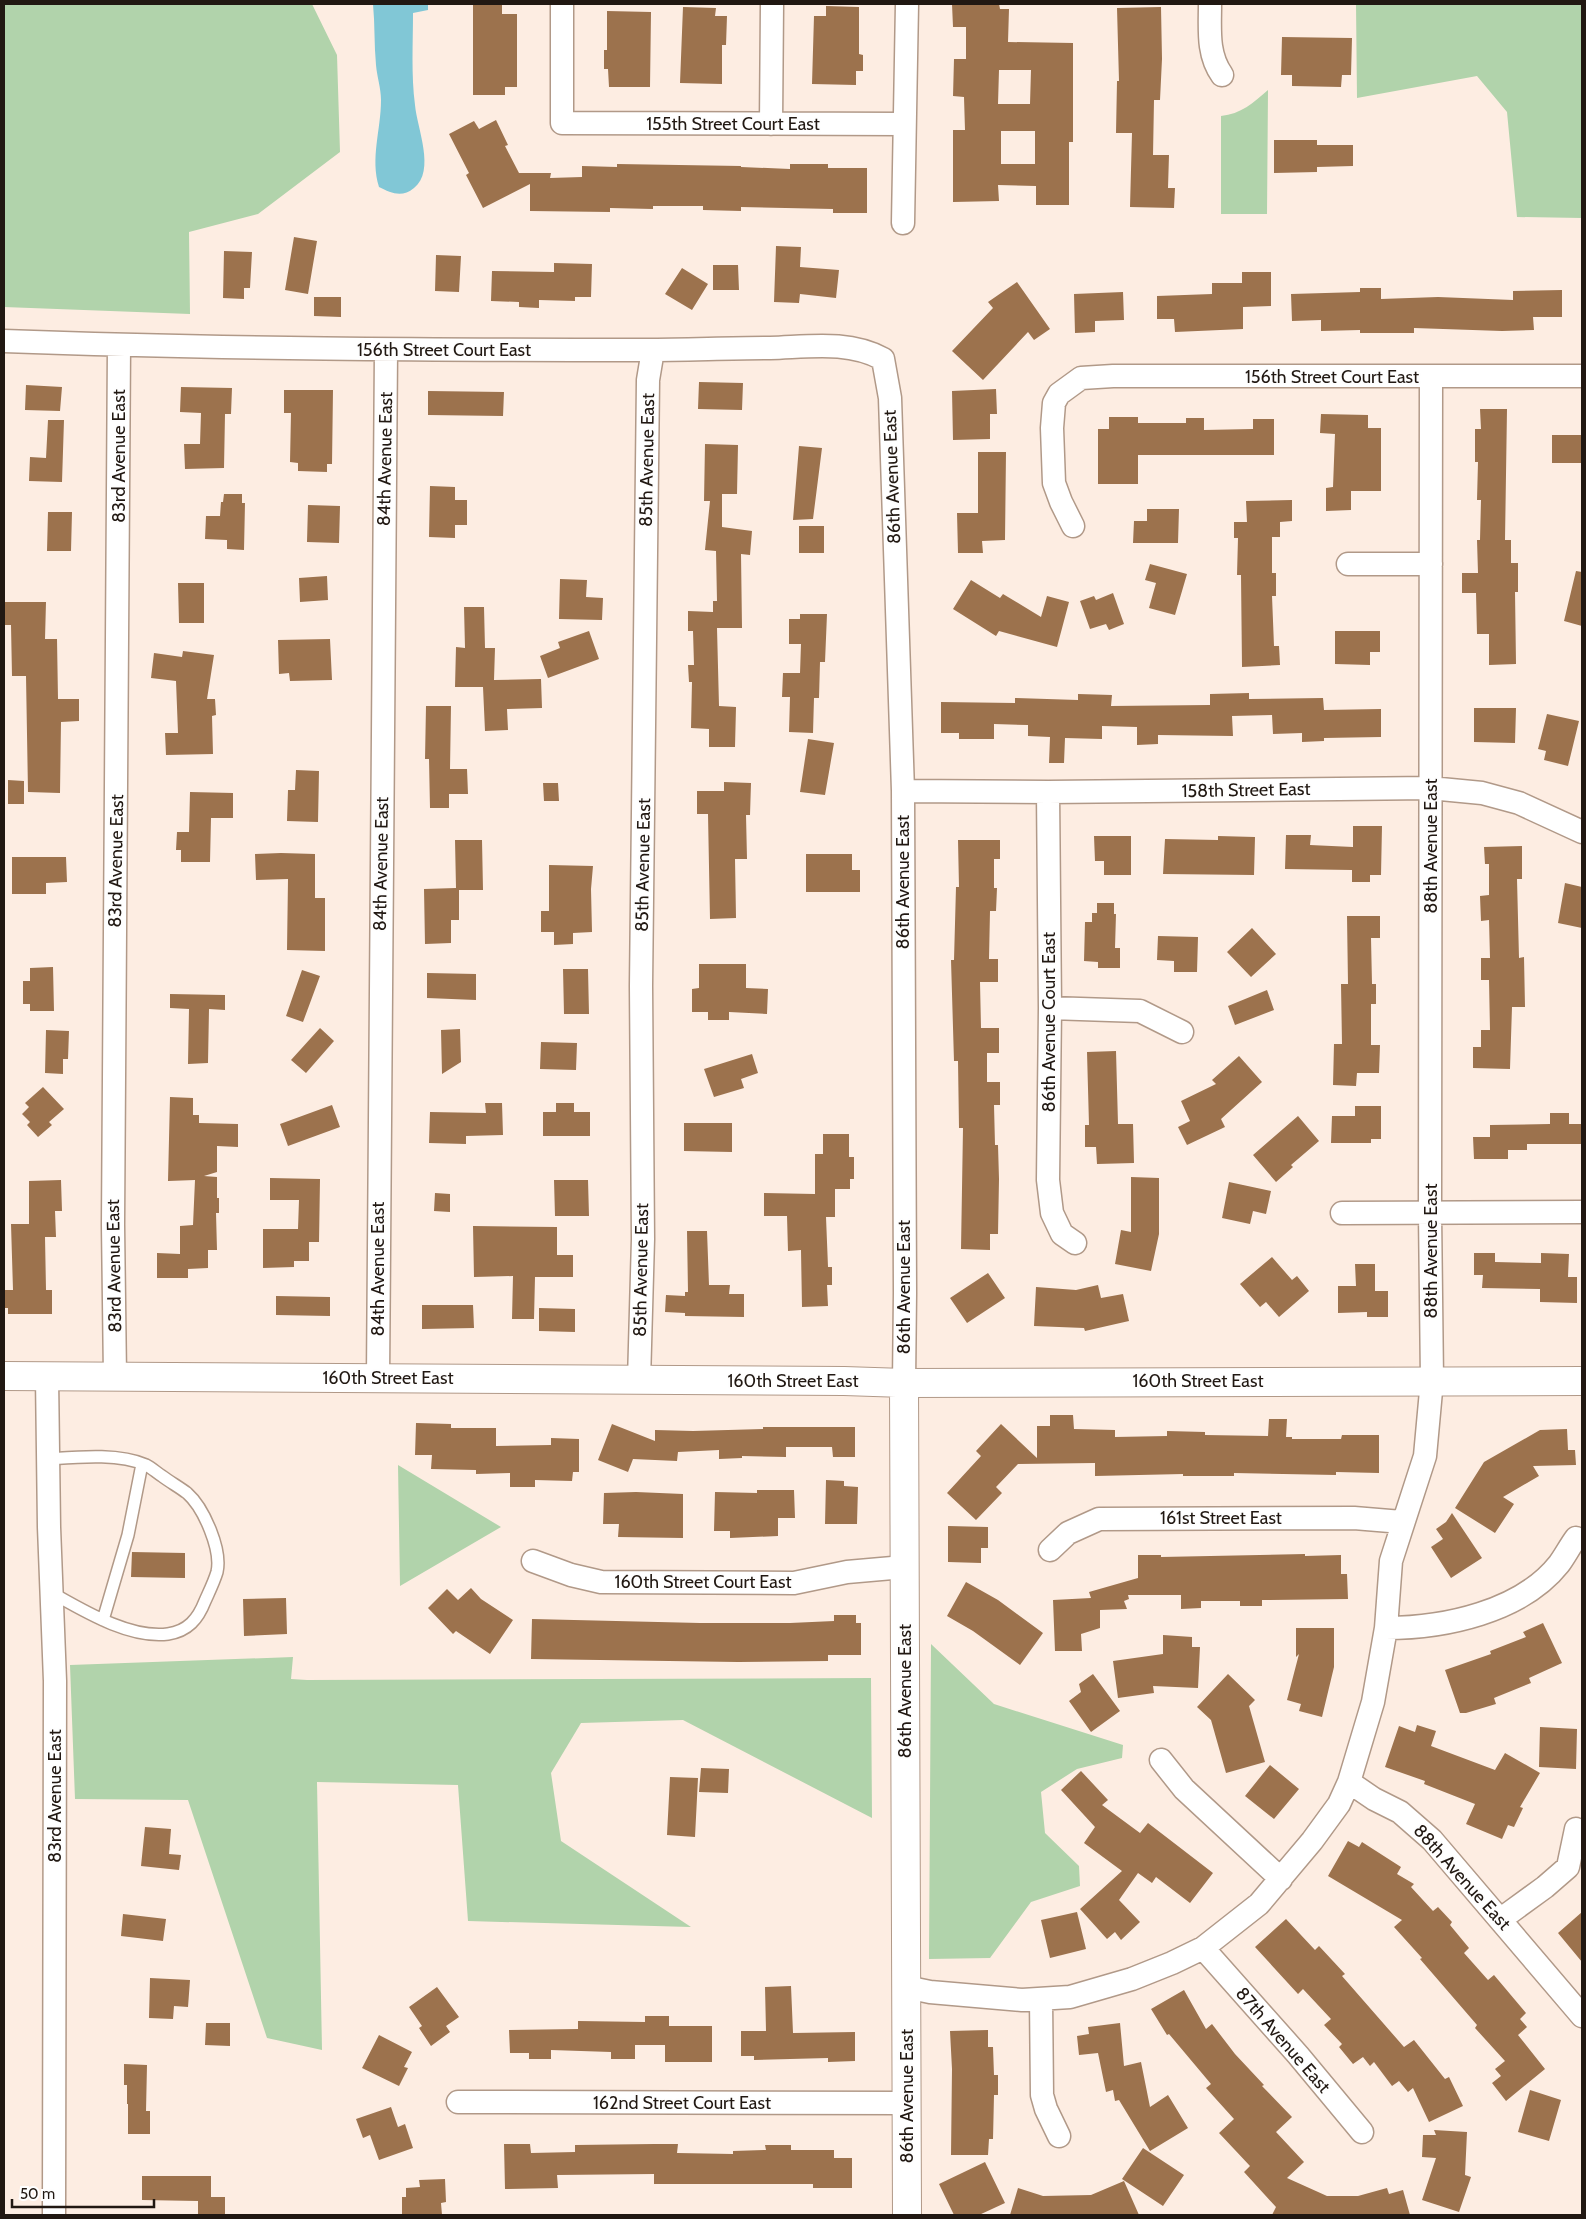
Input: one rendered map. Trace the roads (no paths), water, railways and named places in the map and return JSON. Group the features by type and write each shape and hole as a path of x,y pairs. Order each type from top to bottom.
{"main road":[{"name":"160th Street East","path":"4,1376 844,1381 904,1383 1582,1381"},
{"name":"86th Avenue East","path":"904,1383 907,2215"}],"street":[{"name":"155th Street Court East","path":"562,4 562,123 904,124"},
{"path":"772,4 772,124"},
{"path":"903,224 907,4"},
{"path":"1210,4 1211,54 1215,65 1222,75"},
{"name":"156th Street Court East","path":"4,341 386,350 653,350 835,346 867,350 882,359"},
{"name":"83rd Avenue East","path":"115,1377 113,1225 119,345"},
{"name":"84th Avenue East","path":"378,1378 386,350"},
{"name":"85th Avenue East","path":"639,1381 643,1239 641,986 648,380 653,350"},
{"name":"86th Avenue East","path":"882,359 887,373 890,398 903,791 904,1383"},
{"name":"156th Street Court East","path":"1073,526 1060,502 1054,483 1052,428 1054,403 1059,394 1081,378 1113,376 1582,376"},
{"name":"88th Avenue East","path":"1431,377 1430,1213 1432,1380 1425,1456 1402,1522 1391,1561 1386,1628 1373,1702 1349,1782 1374,1799 1400,1812 1432,1840 1582,2016"},
{"path":"1348,564 1431,564"},
{"name":"158th Street East","path":"903,791 1048,792 1430,788 1482,793 1519,803 1582,832"},
{"name":"86th Avenue Court East","path":"1048,792 1050,1008 1048,1180 1052,1212 1062,1234 1075,1243"},
{"path":"1050,1008 1140,1011 1182,1032"},
{"path":"1342,1214 1582,1212"},
{"name":"83rd Avenue East","path":"47,1377 55,1681 54,2215"},
{"name":"161st Street East","path":"1050,1550 1068,1533 1099,1519 1354,1518 1402,1522"},
{"path":"1386,1628 1417,1628 1473,1618 1516,1598 1539,1582 1558,1565 1576,1538"},
{"name":"160th Street Court East","path":"533,1561 571,1575 601,1582 794,1583 847,1572 904,1567"},
{"path":"1161,1760 1184,1789 1281,1879"},
{"path":"906,1988 930,1992 1022,2000 1070,1997 1132,1979 1203,1948 1259,1904 1281,1879 1339,1804 1349,1782"},
{"path":"1501,1919 1545,1887 1568,1867 1576,1829"},
{"name":"87th Avenue East","path":"1203,1948 1298,2055 1362,2132"},
{"path":"1041,1999 1042,2094 1046,2109 1059,2136"},
{"name":"162nd Street Court East","path":"458,2102 907,2103"}],"lane":[{"path":"48,1459 87,1456 142,1464 188,1494 204,1516 215,1544 218,1559 217,1572 200,1614 182,1631 166,1634 145,1633 103,1620 52,1593"},
{"path":"103,1620 128,1535 142,1464"}],"water":[{"path":"373,4 428,4 428,10 413,13 414,94 416,114 424,149 424,171 414,188 401,194 392,193 379,187 377,176 376,155 381,100 376,65"}]}
